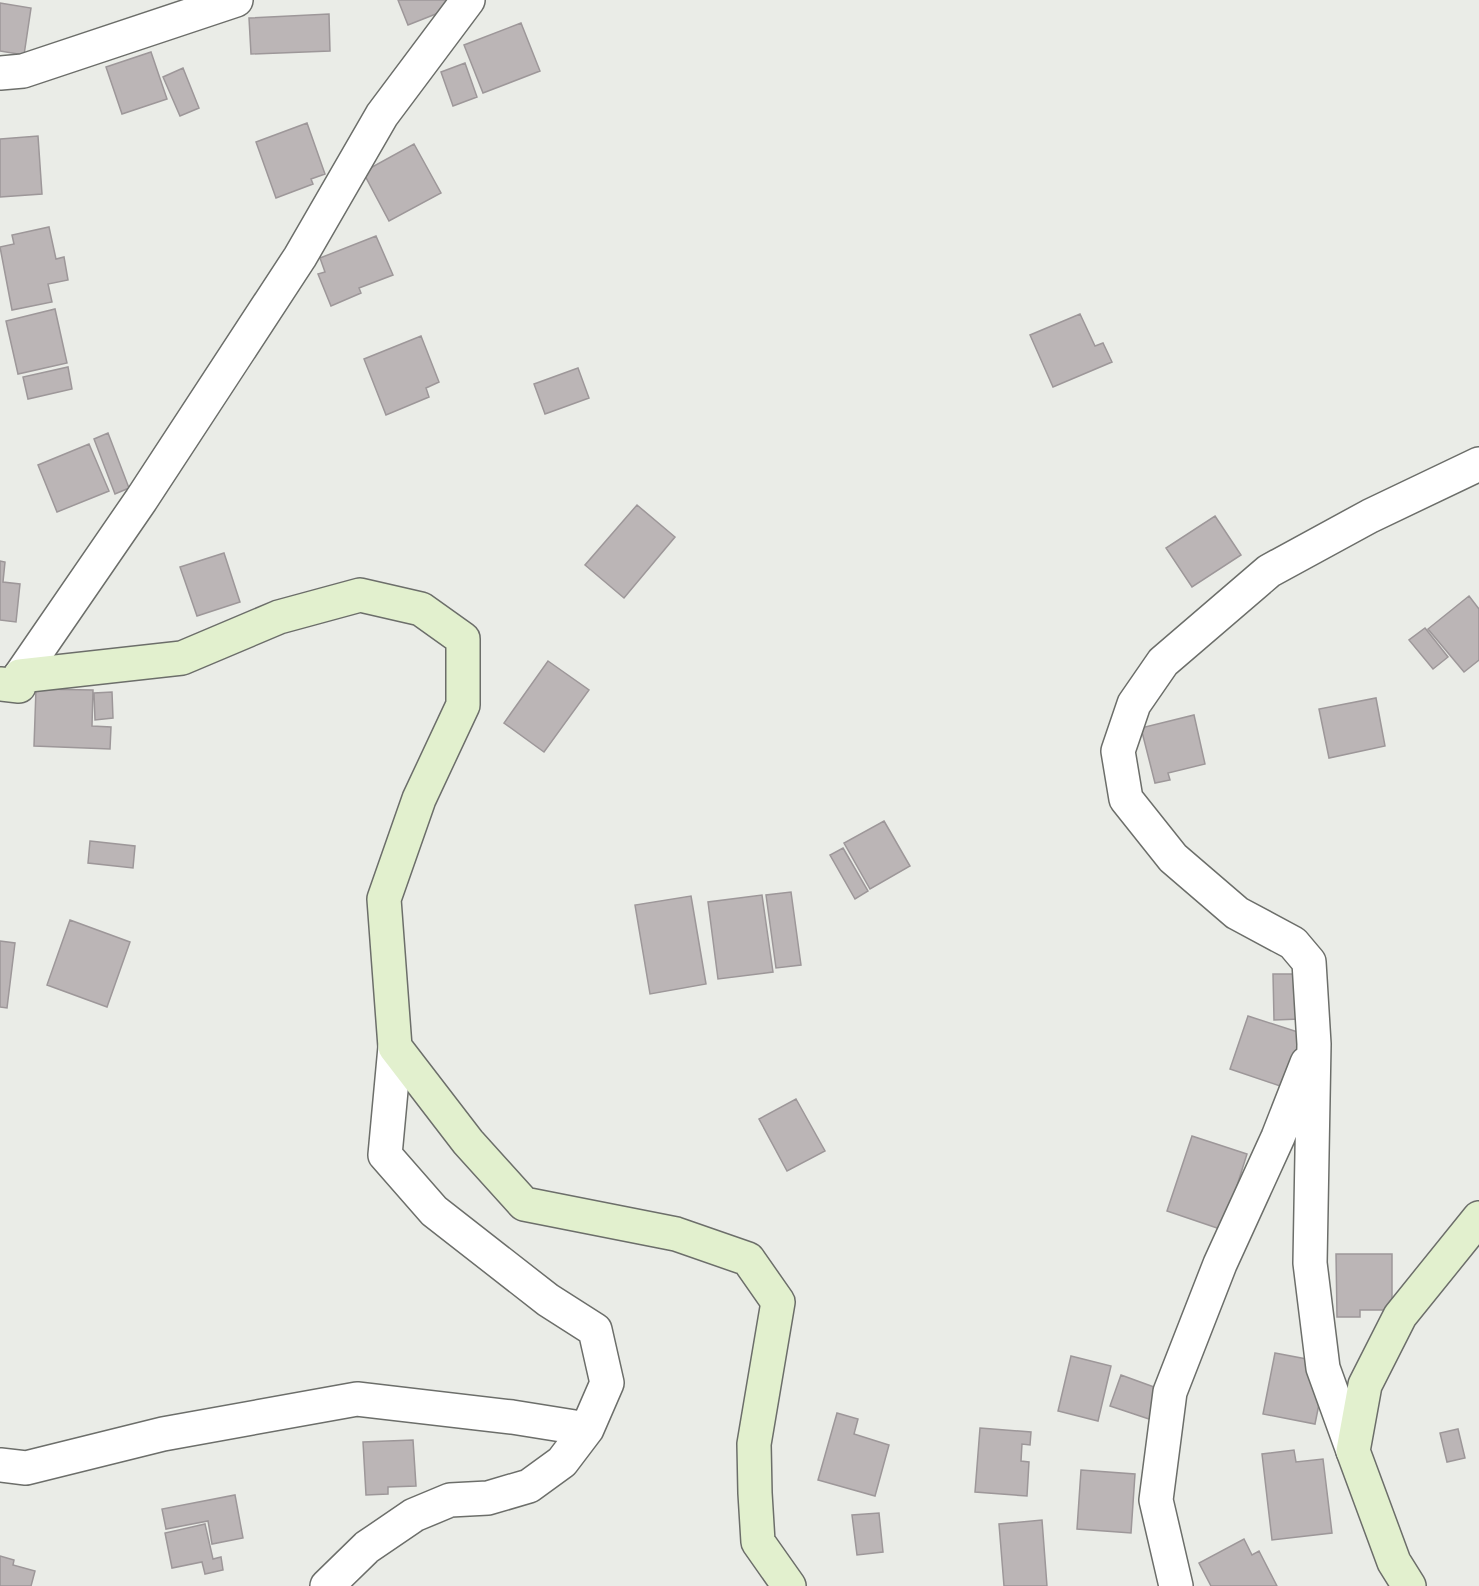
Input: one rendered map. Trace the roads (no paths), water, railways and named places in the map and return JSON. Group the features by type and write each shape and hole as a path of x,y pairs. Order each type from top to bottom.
{"street":[{"path":"8,77 236,0"},
{"path":"10,680 141,500 300,256 382,115 468,0"},
{"path":"1409,1586 1394,1562 1323,1368 1310,1263 1314,1044 1309,962 1293,943 1237,913 1173,858 1126,799 1118,751 1134,704 1163,662 1269,571 1370,516 1479,464"},
{"path":"10,680 182,658 279,617 360,595 421,609 463,639 463,705 419,800 384,899 395,1047 385,1155 442,1218 548,1300 595,1330 608,1383 587,1429 562,1462 529,1486 488,1498 450,1500 414,1515 367,1547 327,1586"},
{"path":"1176,1586 1156,1500 1170,1392 1220,1264 1278,1137 1314,1044"},
{"path":"395,1047 468,1142 524,1204 676,1234 748,1259 778,1302 754,1444 758,1542 789,1586"},
{"path":"1353,1451 1365,1386 1400,1316 1479,1218"},
{"path":"0,1465 26,1468 163,1434 357,1400 512,1417 587,1429"}]}
